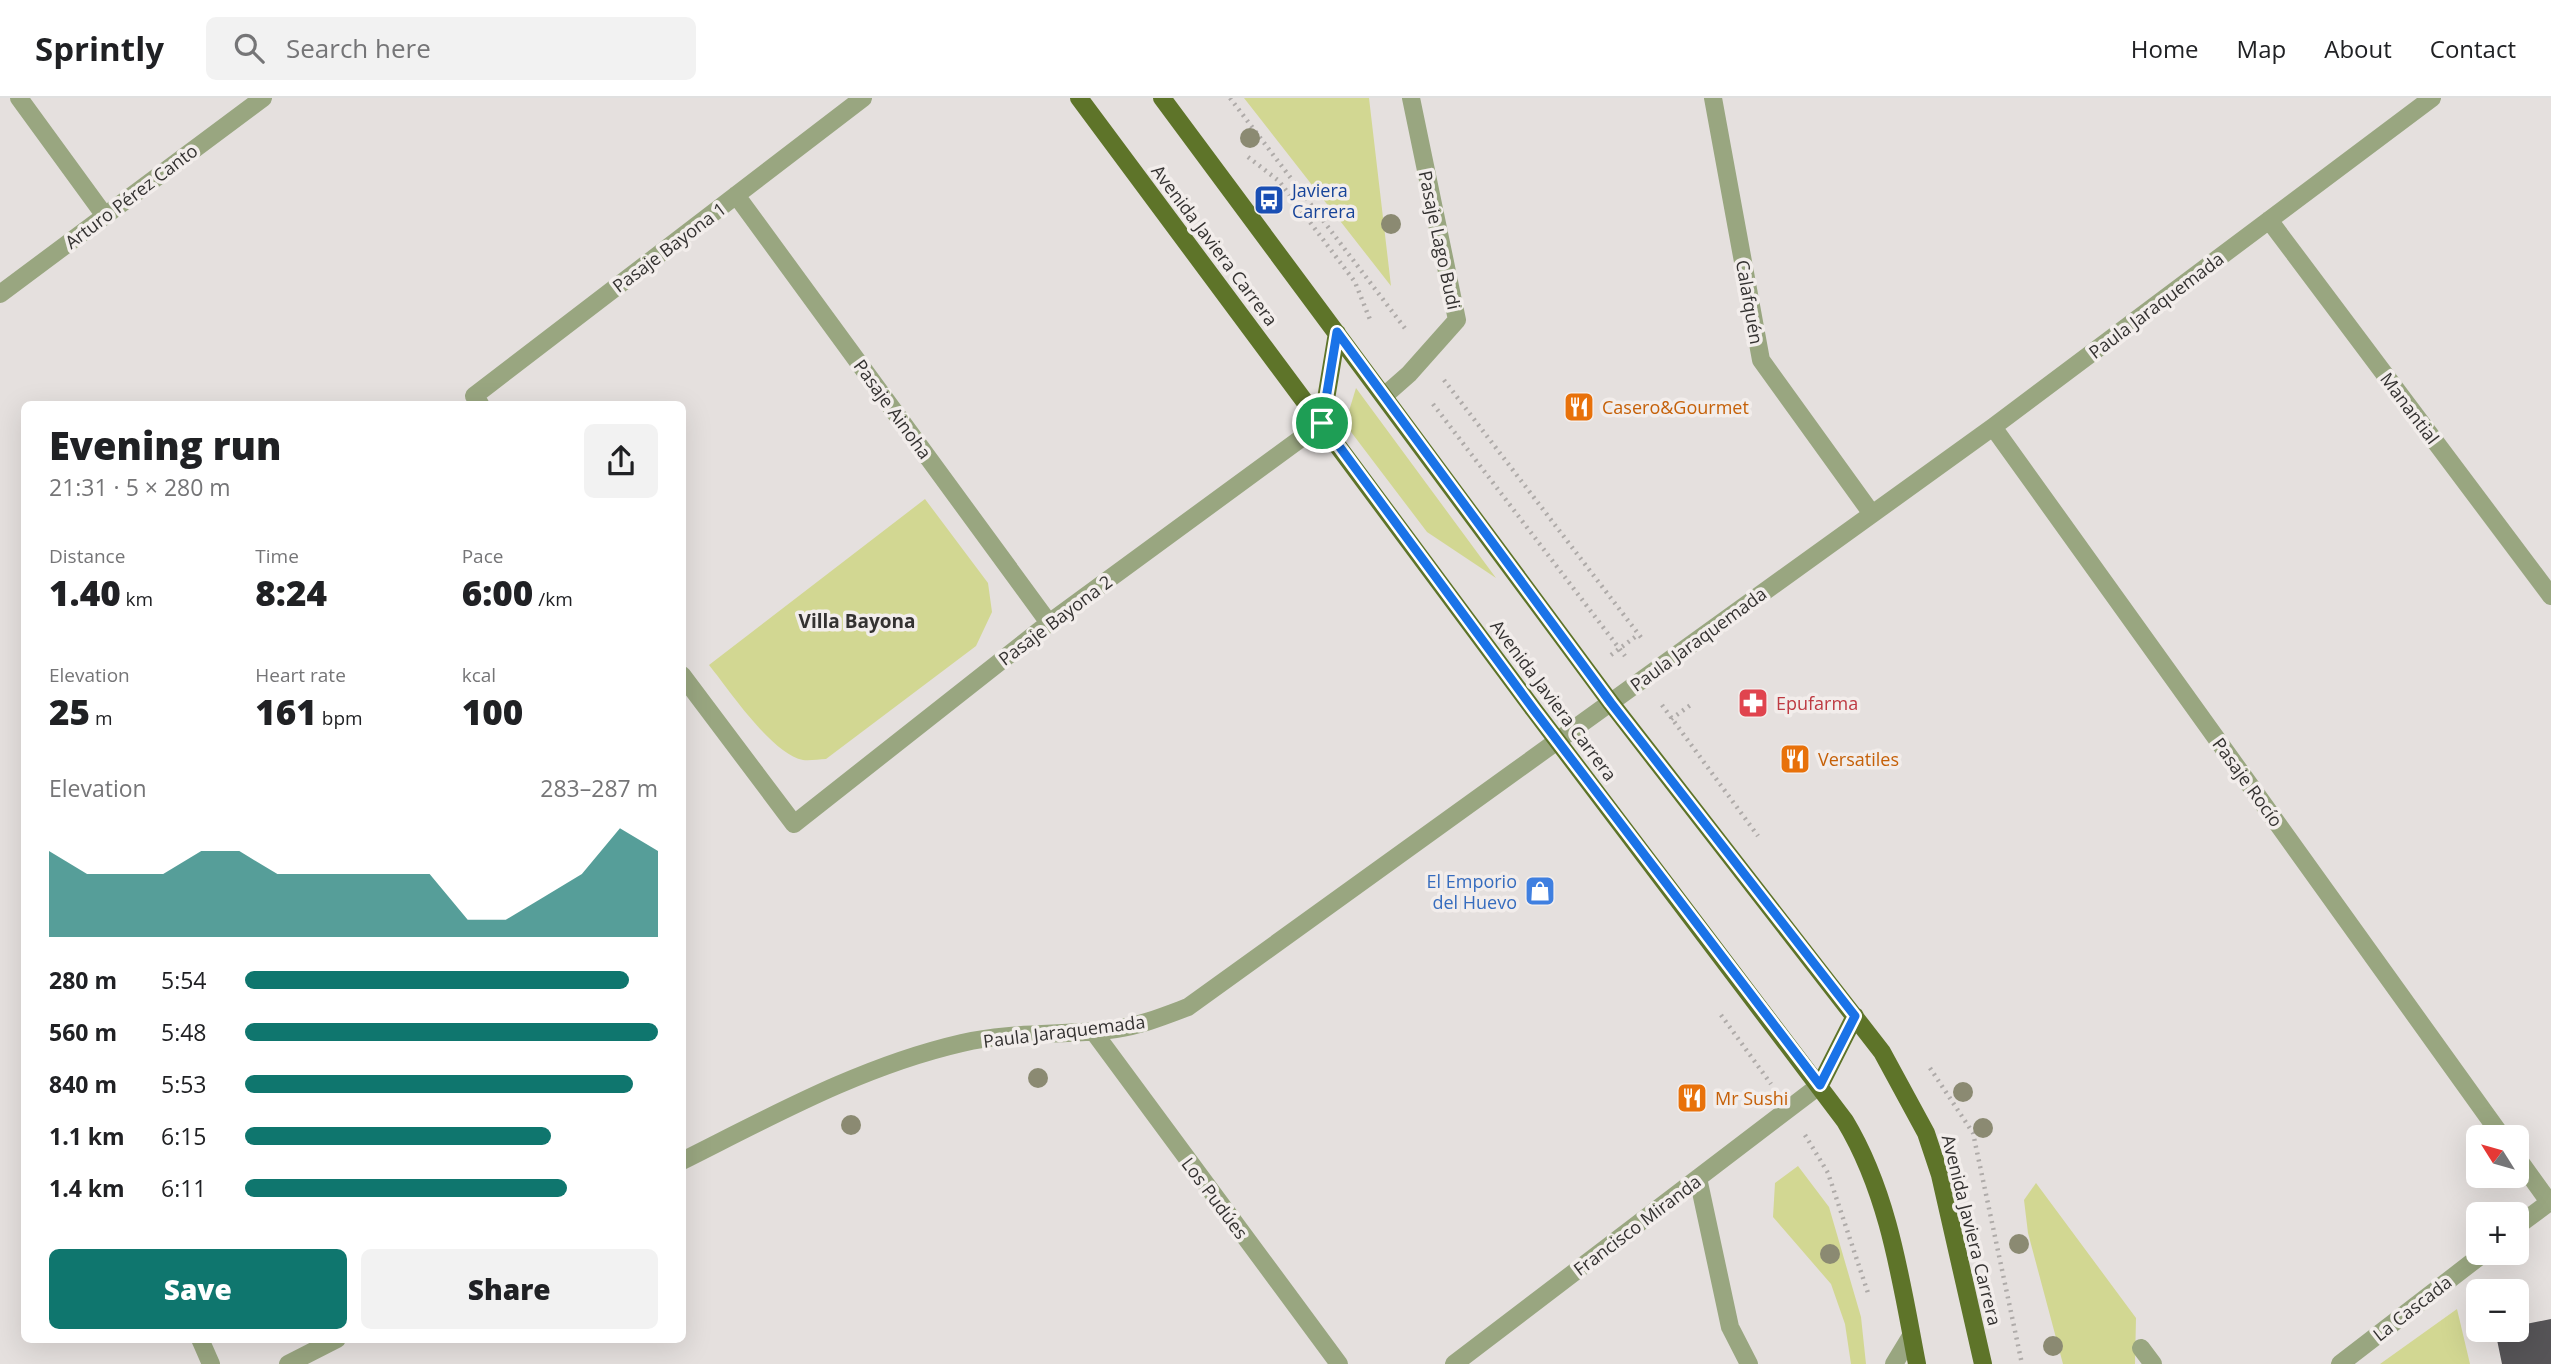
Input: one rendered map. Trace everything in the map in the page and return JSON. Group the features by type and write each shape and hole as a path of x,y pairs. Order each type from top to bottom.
{"main road":[{"name":"Avenida Javiera Carrera","path":"1079,98 1558,740 1820,1085 1863,1151 1878,1186 1917,1364"},
{"name":"Avenida Javiera Carrera","path":"1162,98 1611,703 1882,1052 1926,1133 1951,1217 1983,1364"},
{"path":"1322,423 1337,332"},
{"path":"1820,1085 1855,1016"}],"street":[{"path":"19,98 104,216"},
{"name":"Arturo Pérez Canto","path":"0,294 263,98"},
{"name":"Pasaje Bayona 1","path":"477,400 863,98"},
{"name":"Pasaje Lago Budi","path":"1384,396 1457,320 1411,98"},
{"name":"Calafquén","path":"1713,98 1761,360 1872,514"},
{"name":"Paula Jaraquemada","path":"686,1159 820,1091 915,1055 1016,1034 1093,1031 1154,1021 1188,1007 1993,427 2432,98"},
{"name":"Pasaje Ainoha","path":"736,195 1049,623"},
{"name":"Manantial","path":"2269,220 2551,596"},
{"name":"Pasaje Bayona 2","path":"686,680 794,824 1049,623 1322,423"},
{"name":"Pasaje Rocío","path":"1993,427 2494,1125"},
{"name":"Los Pudúes","path":"1093,1031 1339,1364"},
{"name":"Francisco Miranda","path":"1454,1364 1820,1085"},
{"path":"2529,1173 2550,1201 2529,1217"},
{"path":"1698,1178 1730,1327 1749,1364"},
{"name":"La Cascada","path":"2340,1364 2468,1265"},
{"path":"1894,1364 1911,1336"},
{"path":"202,1343 211,1364"},
{"path":"288,1364 329,1343"},
{"path":"2141,1348 2153,1364"}],"path":[{"path":"1828,1173 1869,1297"}],"green space":[{"path":"1244,98 1369,98 1391,286"},
{"path":"1356,388 1496,578 1427,532 1345,424"},
{"path":"925,499 988,583 992,612 976,646 826,759 803,760 791,755 752,720 709,665"},
{"path":"1798,1166 1829,1207 1861,1317 1866,1364 1851,1364 1845,1324 1831,1284 1773,1217 1775,1183"},
{"path":"2036,1183 2136,1318 2135,1364 2063,1364 2028,1233 2024,1200"},
{"path":"2457,1309 2470,1364 2380,1364"}],"building":[{"path":"2551,1319 2551,1364 2502,1364 2497,1342 2529,1342 2529,1323"}],"place":[{"name":"Javiera Carrera","path":"1269,200"},
{"name":"Casero&Gourmet","path":"1579,407"},
{"name":"Epufarma","path":"1753,703"},
{"name":"Versatiles","path":"1795,759"},
{"name":"El Emporio del Huevo","path":"1540,891"},
{"name":"Mr Sushi","path":"1692,1098"}],"district":[{"name":"Villa Bayona","path":"857,621"}],"route":[{"path":"1337,332 1611,703 1855,1016 1820,1085 1534,710 1322,423 1337,332"}]}
